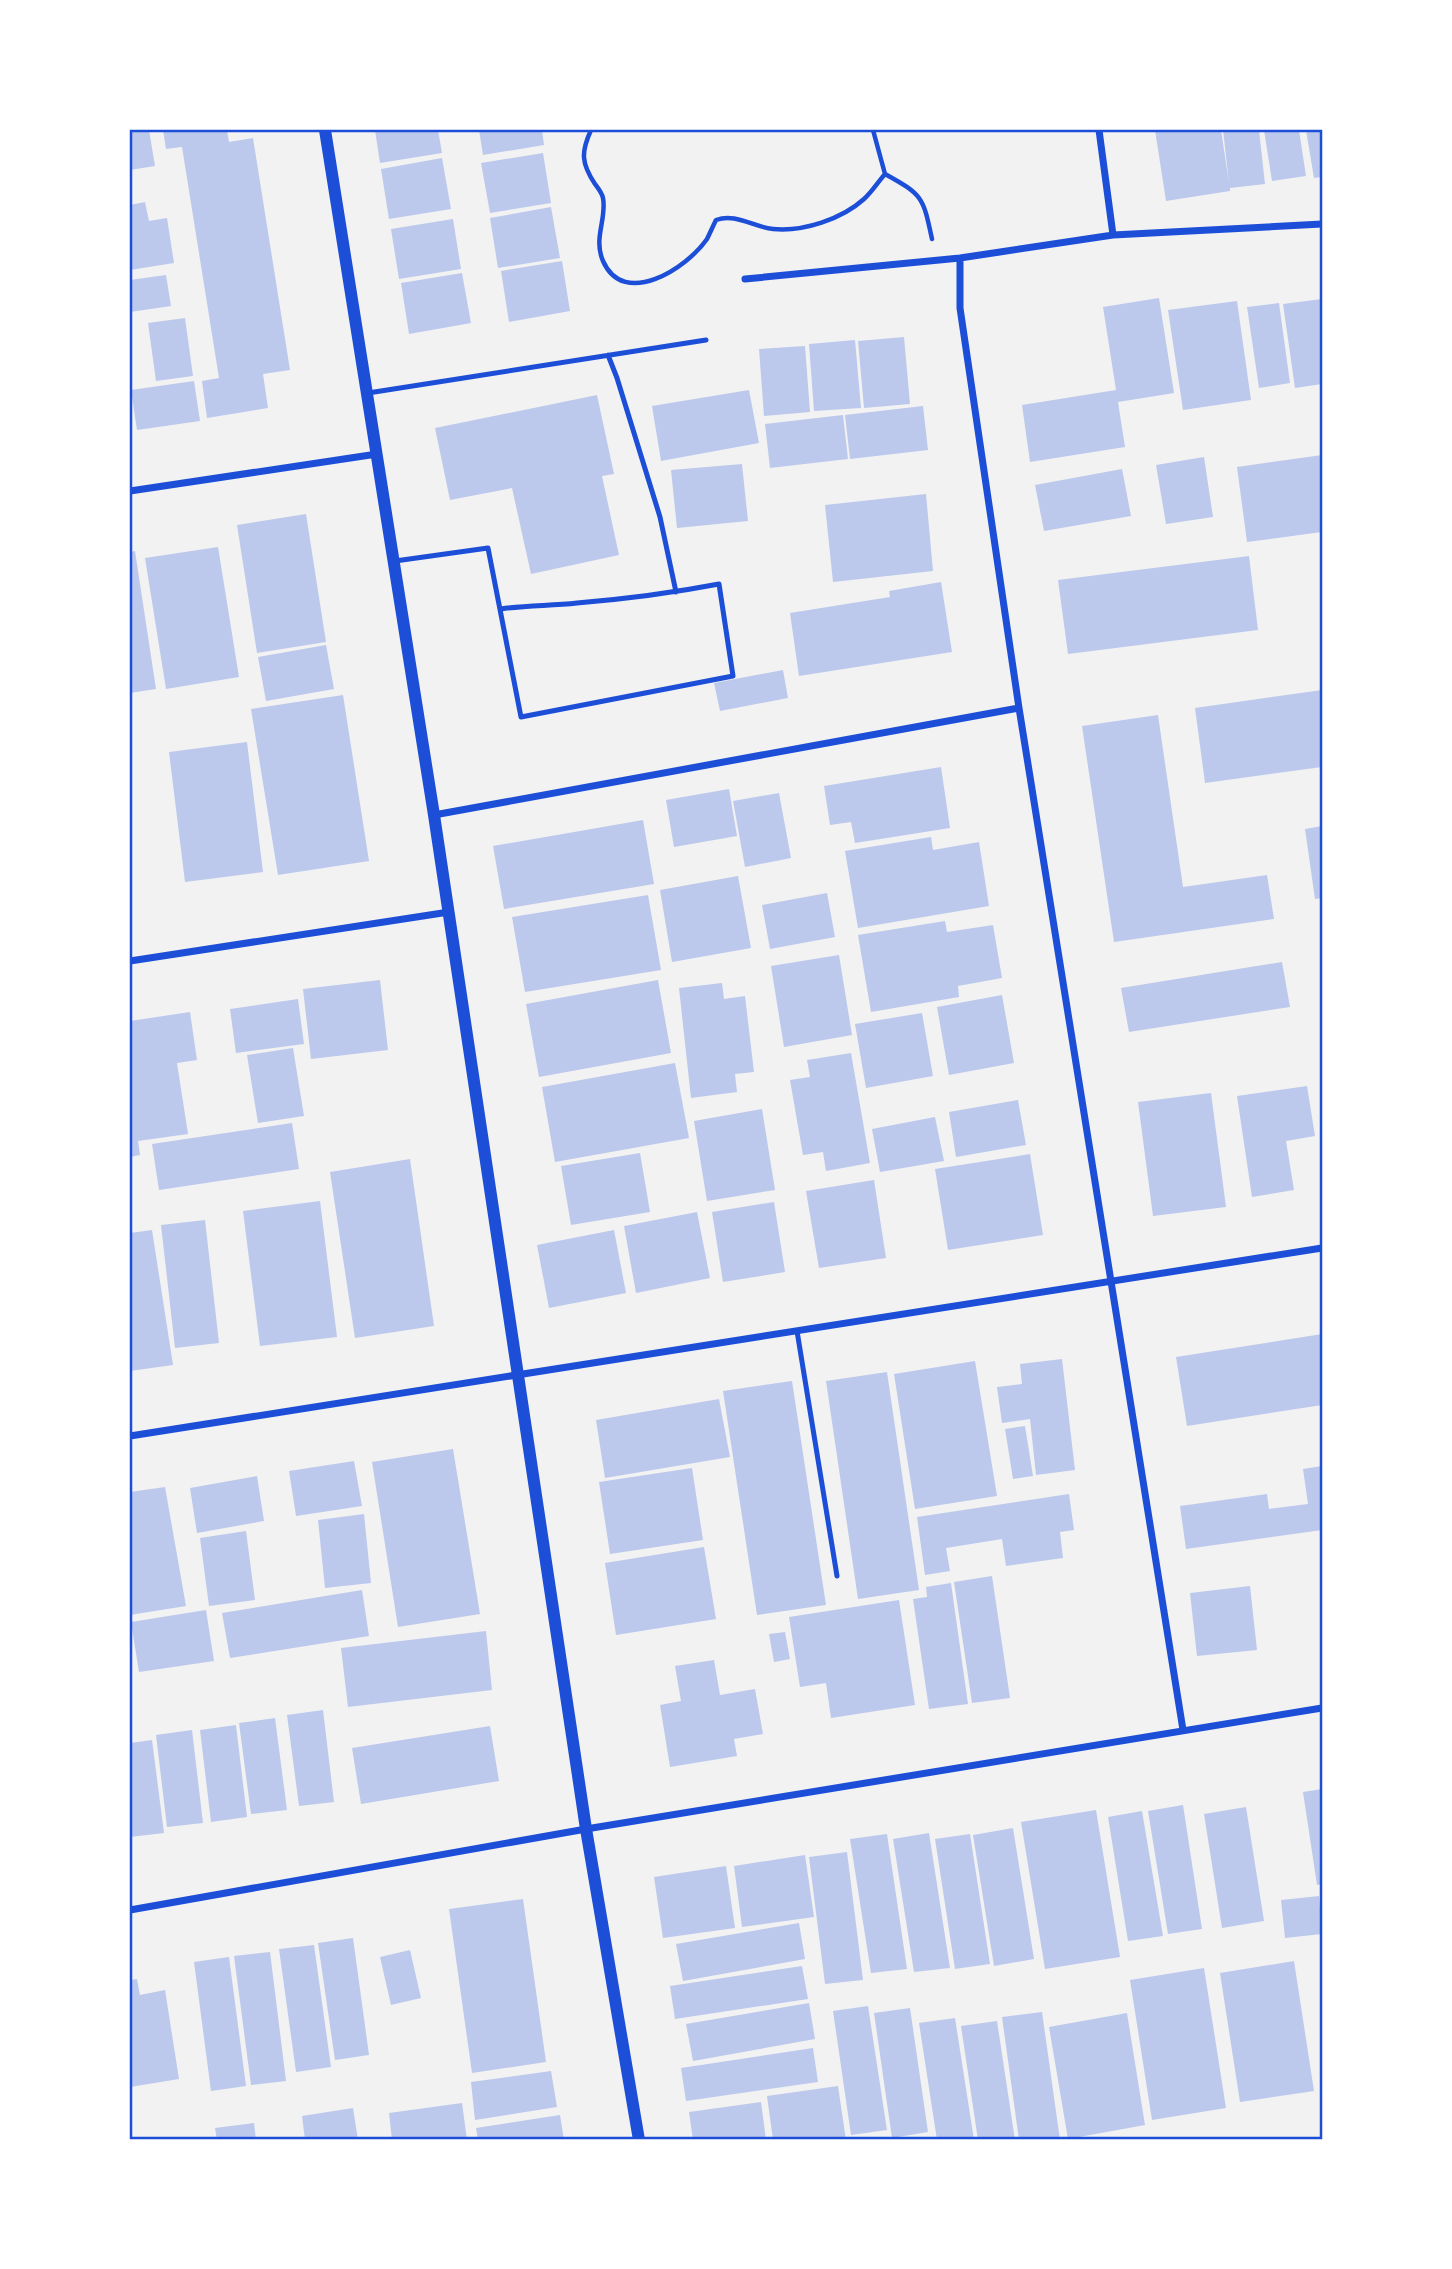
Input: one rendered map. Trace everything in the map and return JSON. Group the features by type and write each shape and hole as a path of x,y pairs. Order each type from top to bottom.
{"street":[{"path":"325,130 435,815 586,1829 639,2140"},
{"path":"1098,130 1113,235"},
{"path":"745,279 960,258 1113,235 1322,224"},
{"path":"960,258 960,308 1019,708 1183,1730"},
{"path":"130,491 377,454"},
{"path":"435,815 1019,708"},
{"path":"130,961 449,912"},
{"path":"130,1436 1322,1248"},
{"path":"130,1910 586,1829 1322,1708"}],"lane":[{"path":"368,393 706,340"},
{"path":"608,355 660,517 676,592"},
{"path":"395,561 488,548 521,717 733,676 719,584 575,604 531,604 501,609"},
{"path":"797,1331 837,1576"}],"path":[{"path":"591,130 584,144 583,160 590,177 603,196 603,216 598,235 602,259 610,274 623,281 638,284 660,277 686,261 706,239 716,220 725,217 773,229 806,226 832,218 864,200 885,174"},
{"path":"873,130 885,174 907,187 924,203 936,260"}],"building":[{"path":"130,130 149,130 155,166 130,170"},
{"path":"163,130 227,130 229,142 253,138 290,370 263,374 268,408 207,418 202,381 219,378 182,147 166,149"},
{"path":"375,130 438,130 442,153 380,163"},
{"path":"479,130 542,130 544,145 483,155"},
{"path":"1155,130 1221,130 1229,183 1223,130 1259,130 1265,184 1166,201"},
{"path":"1264,130 1299,130 1306,176 1272,181"},
{"path":"1306,130 1322,130 1322,177 1314,178"},
{"path":"543,153 551,203 490,213 481,163"},
{"path":"442,158 451,209 389,219 381,169"},
{"path":"145,202 149,221 167,218 174,263 130,270 130,205"},
{"path":"551,207 560,258 498,268 490,218"},
{"path":"453,219 461,269 399,279 391,229"},
{"path":"562,261 570,311 509,322 501,271"},
{"path":"462,273 471,323 409,334 401,283"},
{"path":"166,275 171,306 130,312 130,280"},
{"path":"1159,298 1174,393 1118,402 1125,447 1030,462 1022,405 1116,390 1103,307"},
{"path":"1322,299 1322,384 1295,388 1283,304"},
{"path":"1237,301 1251,400 1183,410 1168,310"},
{"path":"1279,303 1290,383 1259,388 1247,307"},
{"path":"185,318 193,376 156,381 148,323"},
{"path":"904,337 910,404 864,408 858,341"},
{"path":"855,340 861,408 814,411 809,344"},
{"path":"805,346 810,412 764,416 759,349"},
{"path":"194,381 200,421 137,430 131,390"},
{"path":"749,390 759,443 661,461 652,406"},
{"path":"597,395 614,474 602,476 619,555 531,574 512,488 450,500 435,428"},
{"path":"923,406 928,450 850,459 845,415"},
{"path":"843,415 848,459 770,468 765,424"},
{"path":"1322,455 1322,532 1247,542 1237,467"},
{"path":"1204,457 1213,517 1166,524 1156,465"},
{"path":"742,464 748,521 677,528 671,470"},
{"path":"1122,469 1131,516 1044,531 1035,485"},
{"path":"926,494 933,571 833,582 825,505"},
{"path":"306,514 326,642 257,653 237,525"},
{"path":"218,547 239,677 166,689 145,558"},
{"path":"135,551 156,689 130,693 130,552"},
{"path":"1249,556 1258,630 1068,654 1058,580"},
{"path":"941,582 952,652 799,676 790,613 890,597 889,591"},
{"path":"326,645 334,689 266,701 258,657"},
{"path":"783,670 788,698 720,711 714,683"},
{"path":"1322,690 1322,767 1205,783 1195,708"},
{"path":"343,695 369,861 278,875 251,709"},
{"path":"1158,715 1183,887 1267,875 1274,919 1114,942 1082,726"},
{"path":"247,742 263,872 185,882 169,752"},
{"path":"941,767 950,828 855,843 851,822 830,825 824,786"},
{"path":"729,789 737,836 674,847 666,800"},
{"path":"779,793 791,858 745,867 733,801"},
{"path":"643,820 654,884 504,909 493,846"},
{"path":"1322,826 1322,898 1315,899 1305,829"},
{"path":"931,837 933,850 979,842 989,906 858,928 845,851"},
{"path":"738,876 751,948 672,962 660,890"},
{"path":"827,893 835,937 770,949 762,905"},
{"path":"648,895 661,970 525,992 512,917"},
{"path":"945,921 947,932 993,925 1002,978 958,986 959,997 871,1012 858,935"},
{"path":"839,955 852,1035 784,1047 771,966"},
{"path":"1282,962 1290,1007 1129,1032 1121,988"},
{"path":"380,980 388,1050 311,1059 303,989"},
{"path":"658,980 671,1053 539,1077 526,1004"},
{"path":"722,983 724,999 745,996 754,1072 735,1074 737,1092 691,1098 679,988"},
{"path":"1002,995 1014,1063 949,1075 937,1007"},
{"path":"298,999 304,1044 236,1053 230,1009"},
{"path":"190,1012 197,1060 177,1063 188,1134 138,1141 140,1155 130,1157 130,1021"},
{"path":"922,1013 933,1076 866,1088 855,1024"},
{"path":"293,1048 304,1116 258,1123 247,1055"},
{"path":"851,1053 870,1163 826,1171 823,1152 803,1155 790,1080 810,1077 807,1060"},
{"path":"675,1063 689,1138 555,1162 542,1087"},
{"path":"1307,1086 1315,1136 1286,1141 1294,1190 1252,1197 1237,1096"},
{"path":"1211,1093 1226,1207 1153,1216 1138,1102"},
{"path":"1018,1100 1026,1145 956,1157 949,1112"},
{"path":"762,1109 775,1190 707,1201 694,1121"},
{"path":"935,1117 944,1161 880,1172 872,1129"},
{"path":"292,1123 299,1169 159,1190 152,1144"},
{"path":"640,1153 650,1212 571,1225 561,1166"},
{"path":"1030,1154 1043,1235 948,1250 935,1169"},
{"path":"410,1159 434,1326 355,1338 330,1172"},
{"path":"874,1180 886,1258 819,1268 806,1191"},
{"path":"320,1201 337,1337 260,1346 243,1211"},
{"path":"774,1202 785,1272 723,1282 712,1212"},
{"path":"697,1212 710,1278 636,1293 624,1226"},
{"path":"205,1220 219,1343 175,1348 161,1225"},
{"path":"152,1230 173,1365 130,1371 130,1233"},
{"path":"614,1230 626,1293 549,1308 537,1245"},
{"path":"1322,1334 1322,1405 1187,1426 1176,1357"},
{"path":"1062,1359 1075,1470 1036,1475 1030,1419 1002,1423 997,1387 1022,1384 1020,1364"},
{"path":"975,1361 997,1496 915,1509 894,1374"},
{"path":"887,1372 919,1590 858,1599 826,1381"},
{"path":"792,1381 826,1605 757,1615 723,1391"},
{"path":"719,1399 730,1457 605,1478 596,1420"},
{"path":"1025,1426 1033,1476 1013,1479 1005,1429"},
{"path":"453,1449 480,1614 398,1627 372,1462"},
{"path":"354,1461 362,1506 296,1516 289,1471"},
{"path":"1322,1466 1322,1530 1186,1549 1180,1506 1267,1494 1269,1509 1308,1504 1303,1469"},
{"path":"692,1468 703,1540 610,1554 599,1482"},
{"path":"257,1476 264,1521 197,1533 190,1488"},
{"path":"165,1487 186,1606 130,1615 130,1492"},
{"path":"1069,1494 1074,1530 1060,1532 1063,1558 1006,1566 1002,1539 946,1548 950,1571 925,1575 917,1517"},
{"path":"364,1514 371,1583 325,1588 318,1520"},
{"path":"246,1531 255,1600 209,1606 200,1538"},
{"path":"704,1547 716,1619 616,1635 605,1563"},
{"path":"992,1576 1010,1698 972,1703 954,1582"},
{"path":"951,1583 968,1704 929,1709 913,1599 927,1597 926,1587"},
{"path":"1250,1586 1257,1650 1197,1656 1190,1593"},
{"path":"362,1590 369,1636 230,1658 222,1613"},
{"path":"899,1600 915,1705 831,1718 826,1683 800,1687 789,1617"},
{"path":"206,1610 214,1661 139,1672 131,1622"},
{"path":"486,1631 492,1690 348,1707 341,1648"},
{"path":"785,1632 790,1659 774,1662 769,1634"},
{"path":"714,1660 720,1695 755,1689 763,1734 734,1739 737,1756 670,1767 660,1705 681,1701 675,1666"},
{"path":"323,1710 334,1802 299,1806 287,1715"},
{"path":"275,1718 287,1810 251,1814 239,1723"},
{"path":"236,1725 247,1817 211,1822 200,1730"},
{"path":"490,1726 499,1781 361,1804 352,1748"},
{"path":"192,1730 203,1823 167,1827 156,1735"},
{"path":"152,1740 164,1833 130,1837 130,1743"},
{"path":"1322,1789 1322,1884 1317,1885 1303,1792"},
{"path":"1183,1805 1202,1929 1168,1934 1148,1811"},
{"path":"1246,1807 1264,1921 1222,1928 1204,1814"},
{"path":"1096,1810 1120,1957 1045,1969 1021,1822"},
{"path":"1142,1811 1163,1936 1128,1941 1108,1817"},
{"path":"1013,1828 1034,1959 994,1966 973,1835"},
{"path":"929,1833 950,1968 914,1972 893,1839"},
{"path":"887,1834 907,1969 871,1973 850,1839"},
{"path":"970,1834 990,1964 955,1969 935,1839"},
{"path":"847,1852 863,1980 825,1984 809,1857"},
{"path":"805,1855 814,1917 742,1927 734,1866"},
{"path":"726,1866 735,1928 663,1938 654,1877"},
{"path":"1319,1896 1322,1934 1285,1938 1281,1900"},
{"path":"523,1899 546,2062 472,2073 449,1909"},
{"path":"799,1923 805,1959 683,1981 676,1944"},
{"path":"353,1938 369,2055 335,2060 318,1943"},
{"path":"314,1945 331,2067 296,2072 279,1949"},
{"path":"410,1950 421,1998 391,2005 380,1957"},
{"path":"270,1952 286,2081 251,2085 234,1956"},
{"path":"229,1957 246,2086 211,2091 194,1962"},
{"path":"1294,1961 1314,2091 1240,2102 1220,1973"},
{"path":"802,1966 808,1999 675,2019 670,1986"},
{"path":"1204,1968 1226,2108 1152,2120 1130,1980"},
{"path":"137,1979 140,1995 165,1990 179,2079 130,2087 130,1980"},
{"path":"809,2003 815,2039 693,2061 686,2024"},
{"path":"868,2006 887,2130 851,2135 833,2011"},
{"path":"910,2008 928,2132 892,2138 874,2013"},
{"path":"1042,2012 1060,2140 1019,2140 1002,2017"},
{"path":"1127,2013 1145,2125 1068,2139 1049,2027"},
{"path":"955,2018 974,2140 937,2140 919,2023"},
{"path":"997,2021 1015,2140 978,2140 961,2026"},
{"path":"813,2048 818,2082 686,2101 681,2068"},
{"path":"551,2071 557,2107 475,2120 471,2082"},
{"path":"838,2086 846,2140 773,2140 767,2096"},
{"path":"761,2102 766,2140 693,2140 689,2112"},
{"path":"462,2103 467,2140 392,2140 389,2113"},
{"path":"353,2108 358,2140 305,2140 302,2116"},
{"path":"560,2115 564,2140 478,2140 476,2128"},
{"path":"254,2123 256,2140 217,2140 215,2128"}]}
